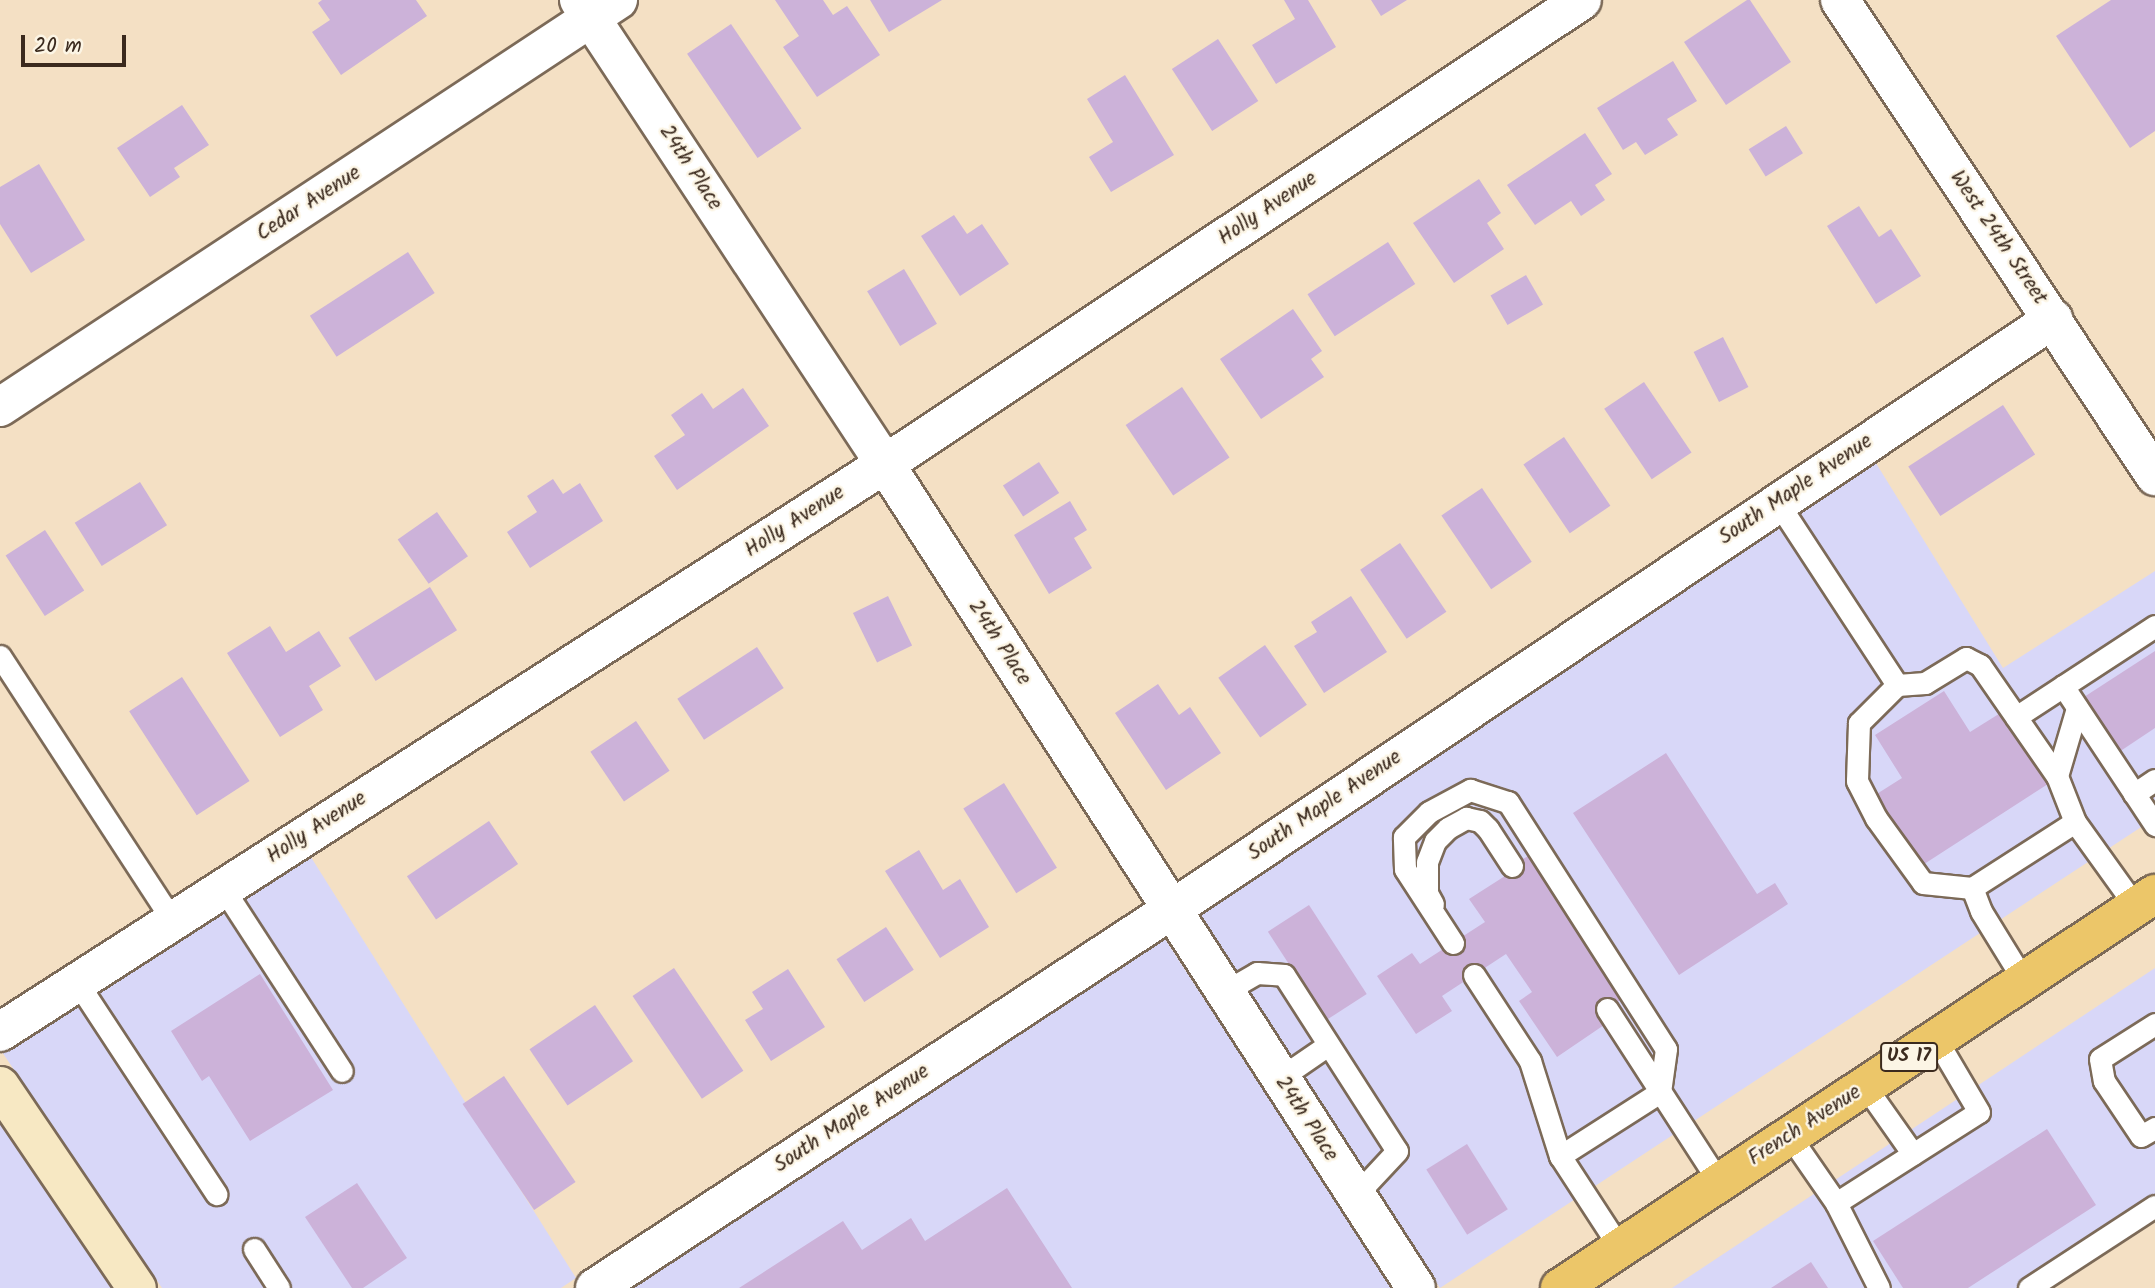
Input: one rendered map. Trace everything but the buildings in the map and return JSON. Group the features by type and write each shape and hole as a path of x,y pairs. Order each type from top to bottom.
{"main road":[{"name":"French Avenue","path":"1560,1288 2146,900"},
{"path":"0,1086 137,1288"}],"street":[{"name":"Holly Avenue","path":"0,1032 885,464 1581,0"},
{"name":"West 24th Street","path":"1840,0 2155,476"},
{"name":"24th Place","path":"596,6 885,464 1416,1288"},
{"name":"Cedar Avenue","path":"0,407 596,6"},
{"name":"South Maple Avenue","path":"595,1288 1171,910 2053,319"}],"lane":[{"path":"1778,503 1897,685"},
{"path":"2016,717 2155,625"},
{"path":"0,656 173,921"},
{"path":"2075,822 1972,888 1923,883 1876,818 1857,781 1859,723 1897,685 1925,682 1966,658 1980,664 2057,776 2075,822 2146,900"},
{"path":"2063,686 2155,825"},
{"path":"2057,776 2077,708"},
{"path":"2134,794 2155,780"},
{"path":"1512,866 1480,821 1466,818 1448,828 1435,841 1427,862 1427,893 1454,943 1405,869 1404,837 1429,812 1470,790 1508,802 1666,1049 1661,1092"},
{"path":"223,888 342,1070"},
{"path":"1972,888 1981,911 2024,981"},
{"path":"1224,992 1257,973 1284,975 1397,1151 1356,1195"},
{"path":"1474,975 1530,1061 1560,1156 1620,1248"},
{"path":"77,982 216,1194"},
{"path":"1607,1009 1719,1182"},
{"path":"2148,1132 2104,1081 2100,1059 2155,1024"},
{"path":"1836,1203 1979,1112 1936,1039"},
{"path":"1280,1078 1328,1045"},
{"path":"1865,1086 1913,1154"},
{"path":"1560,1156 1661,1092"},
{"path":"1789,1135 1836,1203 1879,1288"},
{"path":"2029,1288 2155,1206"},
{"path":"254,1250 279,1288"}],"shaded area":[{"path":"1874,460 2003,668 2155,571 2155,818 1440,1288 1197,914"},
{"path":"309,854 576,1278 561,1288 162,1288 2,1052"},
{"path":"1163,936 1392,1288 627,1288"},
{"path":"2155,968 2155,1212 2042,1288 1672,1288"},
{"path":"0,1123 112,1288 0,1288"}]}
